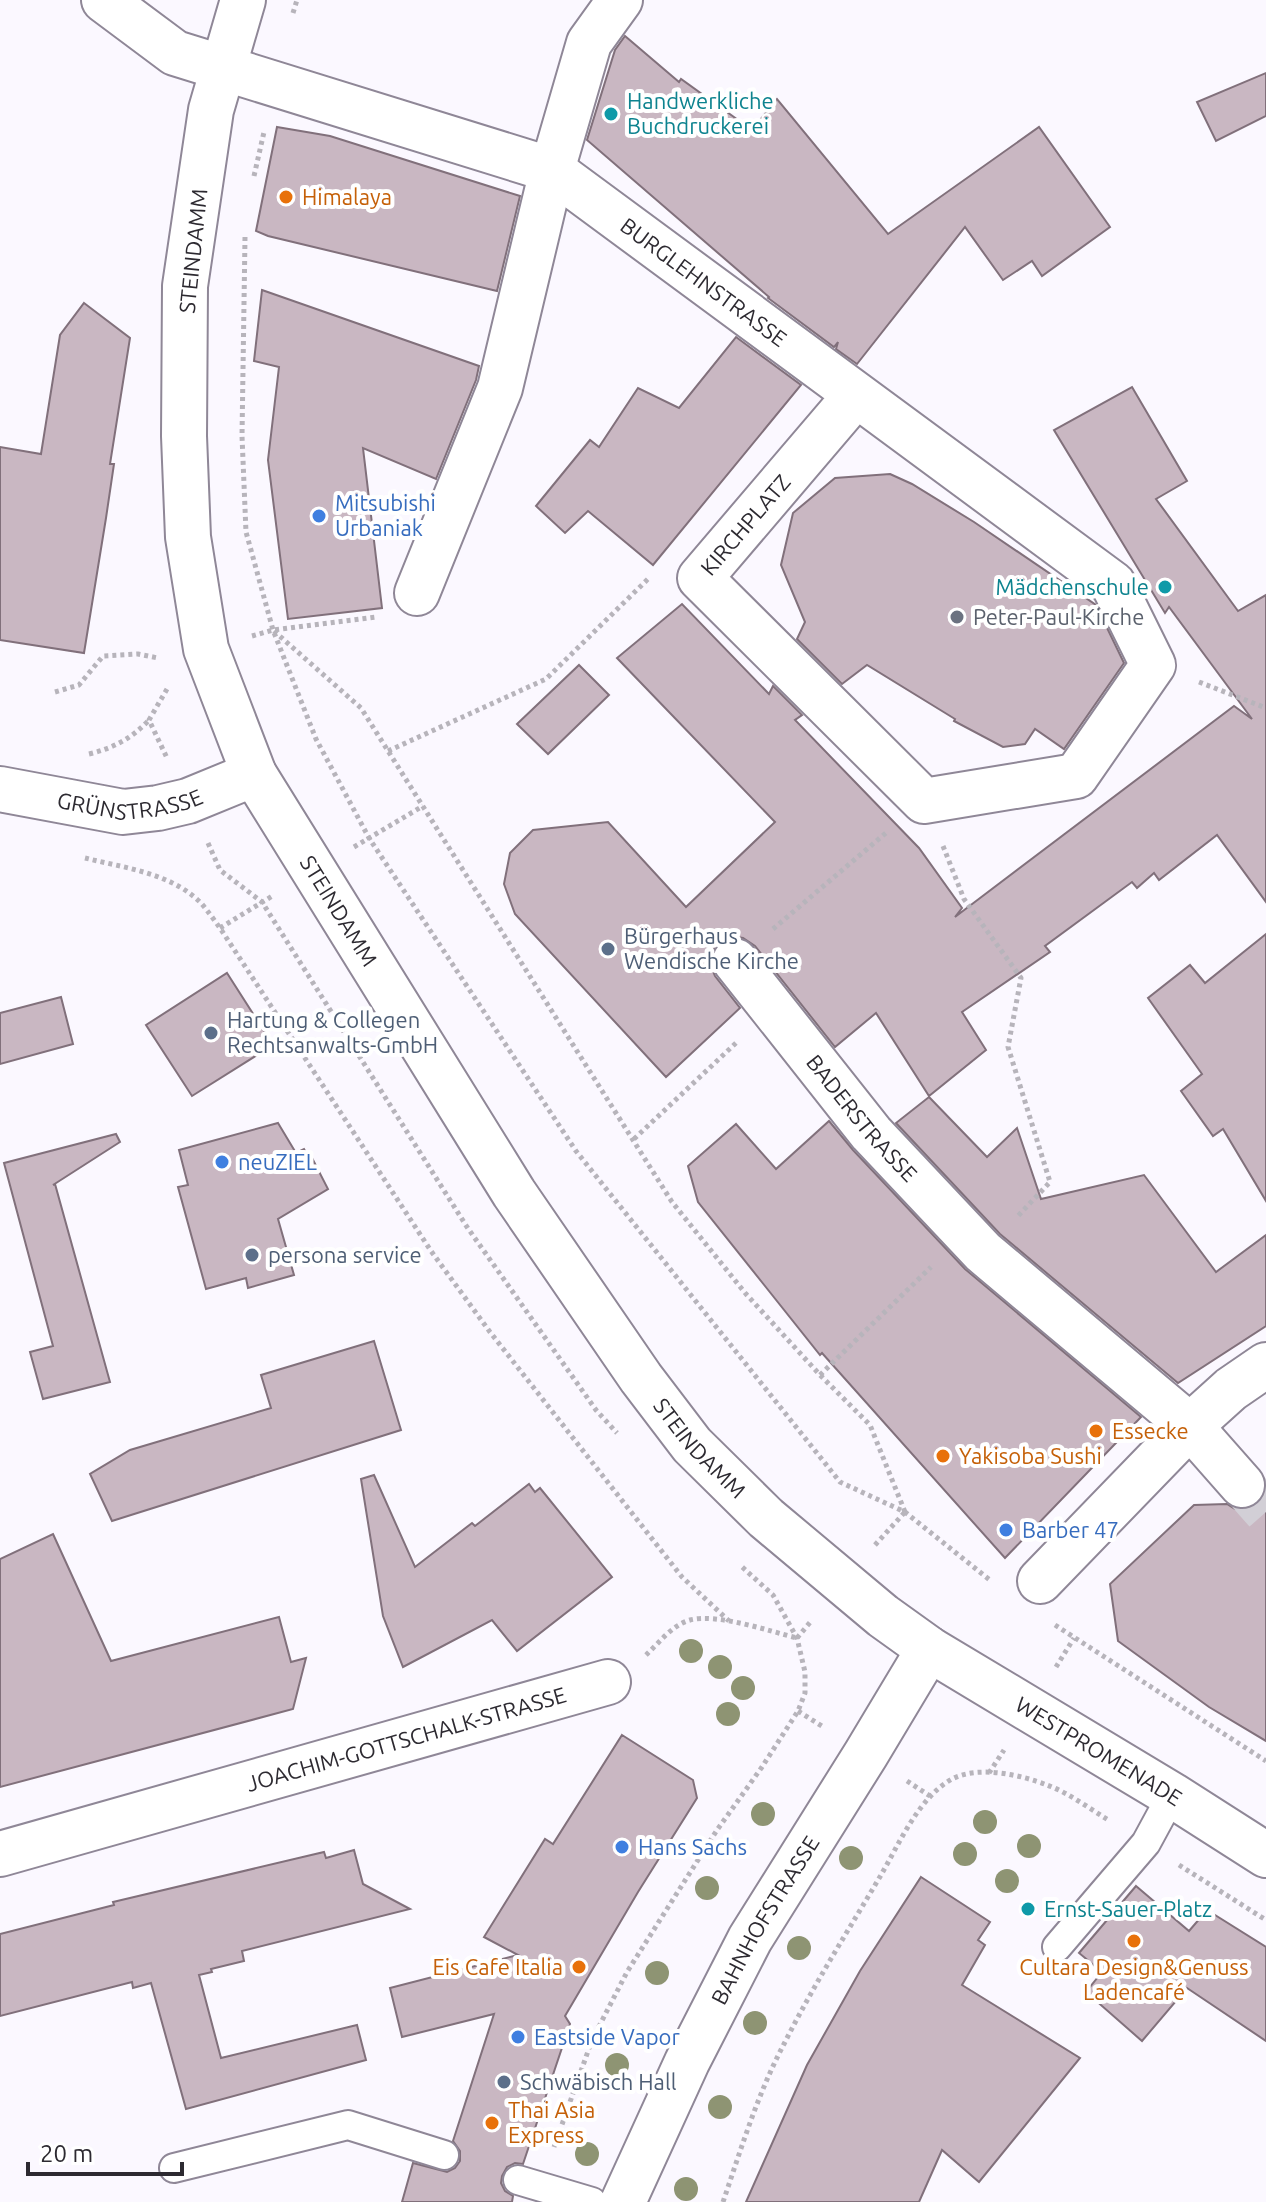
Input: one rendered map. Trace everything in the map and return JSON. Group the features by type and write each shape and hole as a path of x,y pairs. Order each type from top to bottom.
{"street":[{"name":"BURGLEHNSTRASSE","path":"104,0 175,53 552,170 856,395"},
{"name":"STEINDAMM","path":"243,0 211,110 185,286 184,436 188,537 206,649 254,774 514,1193 649,1389 692,1445 766,1518 841,1583 929,1649"},
{"path":"417,593 500,388 552,170 589,43 620,0"},
{"path":"856,395 1113,584 1153,665 1076,776 924,801"},
{"name":"KIRCHPLATZ","path":"856,395 700,578 924,801"},
{"name":"GRÜNSTRASSE","path":"0,789 123,812 188,801 254,774"},
{"name":"BADERSTRASSE","path":"735,961 871,1133 974,1243 1174,1412 1234,1476"},
{"path":"1021,1585 1174,1412 1231,1389 1266,1365"},
{"name":"WESTPROMENADE","path":"929,1649 1266,1855"},
{"name":"BAHNHOFSTRASSE","path":"623,2202 687,2062 750,1939 929,1649"},
{"name":"JOACHIM-GOTTSCHALK-STRASSE","path":"0,1854 608,1682"}],"lane":[{"path":"1057,1947 1146,1843 1172,1795"},
{"path":"174,2168 348,2125 444,2155"},
{"path":"529,2184 592,2202"}],"path":[{"path":"252,184 275,83"},
{"path":"245,229 242,436 246,532 273,630 316,739 369,838 586,1163 840,1482 905,1512 1021,1585"},
{"path":"388,751 546,679 655,572 700,578"},
{"path":"273,630 389,616 417,593"},
{"path":"273,630 361,708 672,1202 746,1294 870,1425 905,1512"},
{"path":"1153,665 1266,708"},
{"path":"79,753 90,754 114,747 136,734 149,720"},
{"path":"735,961 924,801 964,899 1021,978 1008,1047 1050,1182 820,1375"},
{"path":"369,838 423,806"},
{"path":"73,855 158,876 201,903 431,1251 490,1332 682,1577 729,1621"},
{"path":"220,928 262,902"},
{"path":"634,1139 772,1008"},
{"path":"529,2184 592,2040 627,1972 709,1842 798,1711 805,1693 805,1672 797,1638 729,1621 703,1619 688,1620 669,1632 631,1668 608,1682"},
{"path":"1074,1638 1266,1761"},
{"path":"723,2202 783,2045 920,1809 930,1796 953,1779 989,1773"}],"building":[{"path":"625,36 679,82 681,79 752,130 777,99 888,234 1039,127 1110,227 1042,276 1032,261 1003,280 965,227 857,364 836,349 838,342 834,347 768,298 587,140 615,50"},
{"path":"1266,73 1266,116 1216,141 1197,102"},
{"path":"277,127 330,136 520,196 497,291 256,231"},
{"path":"262,290 479,366 436,479 363,448 382,608 288,619 268,460 279,367 254,361"},
{"path":"84,303 130,338 84,653 0,640 0,447 41,454 60,335"},
{"path":"736,337 801,385 653,565 588,511 565,533 536,506 590,440 599,447 638,388 679,408"},
{"path":"1132,387 1187,481 1156,499 1238,611 1266,595 1266,902 1217,835 1159,880 1154,873 1137,888 1132,882 1045,946 1050,952 962,1012 986,1050 929,1096 876,1013 835,1047 755,946 743,938 731,936 720,941 712,951 710,964 715,976 740,1008 666,1077 515,914 504,884 510,853 533,830 608,822 686,907 775,822 617,658 682,604 769,694 773,686 802,715 795,720 919,848 962,908 955,917 1234,706 1252,719 1169,607 1165,613 1054,430"},
{"name":"Peter-Paul-Kirche","path":"890,474 974,522 1096,605 1124,663 1064,749 1035,729 1025,744 1003,747 954,721 867,665 842,684 797,639 805,622 781,565 793,513 835,478"},
{"path":"579,665 609,695 548,754 517,724"},
{"path":"1266,934 1266,1201 1223,1129 1213,1136 1181,1091 1202,1074 1148,998 1190,965 1205,983"},
{"path":"227,973 273,1045 192,1096 146,1025"},
{"path":"61,997 73,1044 0,1064 0,1013"},
{"path":"929,1097 987,1157 1017,1128 1041,1199 1144,1175 1216,1272 1266,1235 1266,1326 1178,1383 1000,1234 896,1123"},
{"path":"829,1121 965,1269 1141,1417 1005,1558 822,1353 820,1355 698,1202 688,1166 736,1124 776,1169"},
{"path":"278,1123 296,1153 304,1149 308,1156 310,1154 328,1189 278,1219 294,1275 248,1288 246,1278 206,1289 178,1187 188,1185 179,1150"},
{"path":"116,1134 120,1142 53,1185 110,1382 43,1399 30,1352 53,1346 4,1163"},
{"path":"374,1341 401,1430 112,1521 90,1474 130,1450 271,1408 261,1375"},
{"path":"374,1475 415,1567 529,1484 535,1492 540,1488 612,1577 517,1651 492,1620 403,1667 383,1616 361,1479"},
{"path":"1227,1504 1246,1510 1266,1504 1266,1741 1209,1707 1118,1641 1110,1584 1194,1505"},
{"path":"53,1534 111,1661 279,1617 291,1662 306,1658 293,1709 0,1787 0,1559"},
{"path":"622,1735 693,1780 697,1798 565,2016 570,2024 523,2164 515,2163 507,2167 502,2176 501,2183 505,2191 513,2196 512,2202 402,2202 413,2163 447,2172 460,2161 460,2151 453,2141 494,2014 402,2037 390,1988 518,1955 484,1937 545,1839 553,1844"},
{"path":"354,1850 363,1884 410,1909 242,1951 244,1961 199,1975 221,2058 357,2025 366,2060 186,2109 151,1983 133,1988 132,1982 0,2016 0,1934 114,1905 113,1902 324,1852 326,1858"},
{"path":"921,1877 990,1922 978,1940 985,1945 962,1985 1080,2058 979,2182 942,2150 919,2202 746,2202 807,2065 860,1971"},
{"path":"1136,1886 1189,1931 1207,1910 1266,1947 1266,2041 1187,1988 1142,2041 1086,1992 1102,1972 1079,1953"}],"tunnel":[{"path":"1242,1485 1266,1512"}],"place":[{"name":"Handwerkliche Buchdruckerei","path":"611,114"},
{"name":"Himalaya","path":"286,197"},
{"name":"Mitsubishi Urbaniak","path":"319,516"},
{"name":"Mädchenschule","path":"1165,587"},
{"name":"Peter-Paul-Kirche","path":"957,617"},
{"name":"Bürgerhaus Wendische Kirche","path":"608,949"},
{"name":"Hartung & Collegen Rechtsanwalts-GmbH","path":"211,1033"},
{"name":"neuZIEL","path":"222,1162"},
{"name":"persona service","path":"252,1255"},
{"name":"Essecke","path":"1096,1431"},
{"name":"Yakisoba Sushi","path":"943,1456"},
{"name":"Barber 47","path":"1006,1530"},
{"name":"Hans Sachs","path":"622,1847"},
{"name":"Ernst-Sauer-Platz","path":"1028,1909"},
{"name":"Cultara Design&Genuss Ladencafé","path":"1134,1941"},
{"name":"Eis Cafe Italia","path":"579,1967"},
{"name":"Eastside Vapor","path":"518,2037"},
{"name":"Schwäbisch Hall","path":"504,2082"},
{"name":"Thai Asia Express","path":"492,2123"}]}
